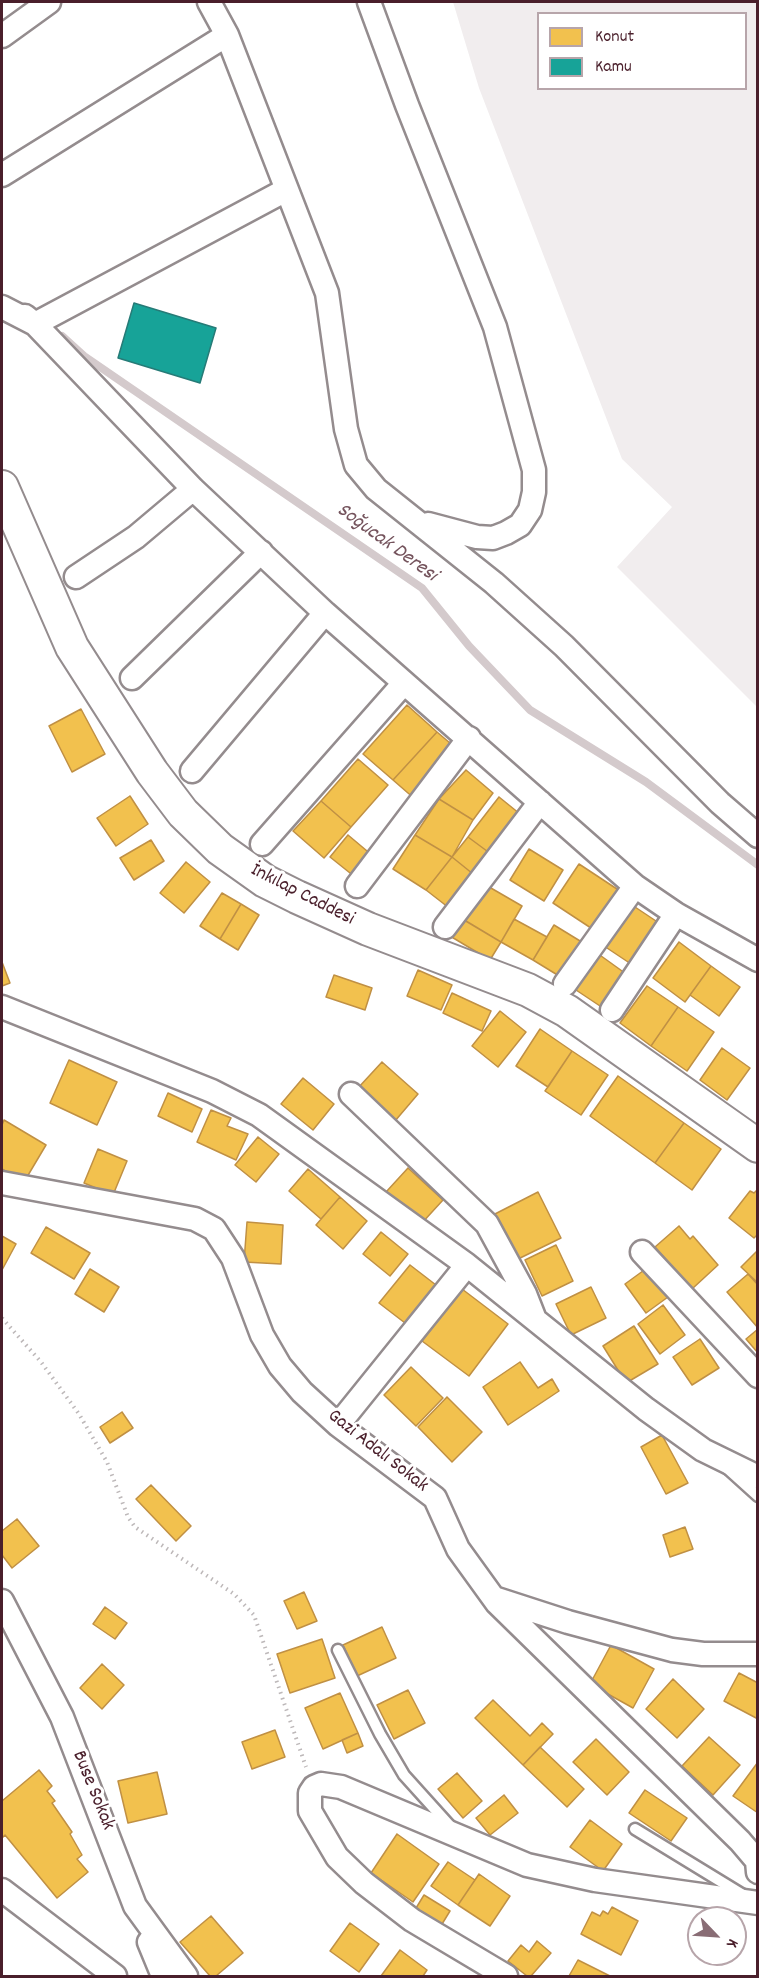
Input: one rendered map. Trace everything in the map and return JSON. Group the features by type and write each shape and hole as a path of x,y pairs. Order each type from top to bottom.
{"street":[{"path":"2,36 49,2"},
{"path":"209,2 227,35 327,293 346,429 356,465 376,489 421,522 564,646 720,803 758,836"},
{"path":"369,2 407,105 495,327 534,470 534,492 530,510 520,525 506,533 494,538 477,537 421,522"},
{"path":"2,175 227,35"},
{"path":"34,324 286,190"},
{"path":"2,295 34,324 193,489 325,613 634,886 676,914 758,960"},
{"path":"2,307 34,324"},
{"name":"İnkılap Caddesi","path":"2,486 72,647 152,772 183,813 220,849 265,881 297,897 368,929 528,990 557,1006 611,1040 758,1146"},
{"path":"76,577 136,537 193,489"},
{"path":"132,678 261,552"},
{"path":"192,771 325,613"},
{"path":"261,844 404,683"},
{"path":"357,886 469,738"},
{"path":"445,927 540,802"},
{"path":"565,984 634,886"},
{"path":"612,1010 676,914"},
{"path":"2,1007 212,1091 259,1115 468,1265 646,1409 720,1460 758,1477"},
{"path":"351,1094 487,1224 525,1294 536,1321"},
{"name":"Gazi Adalı Sokak","path":"2,1183 195,1219 214,1229 233,1258 262,1335 280,1366 302,1392 338,1425 435,1498 458,1549 494,1598 724,1825 757,1861 758,1872"},
{"path":"642,1252 758,1376"},
{"path":"338,1425 468,1265"},
{"path":"494,1598 568,1622 672,1650 703,1654 758,1654"},
{"name":"Buse Sokak","path":"2,1601 62,1717 135,1906 186,1977"},
{"path":"506,1977 411,1920 364,1883 337,1857 310,1812 310,1793 314,1787 321,1784 332,1784 527,1865 560,1874 756,1903 758,1879"},
{"path":"2,1890 115,1977"},
{"path":"135,1906 163,1977"}],"lane":[{"path":"720,1460 736,1480 758,1496"},
{"path":"338,1650 380,1734 404,1774 431,1807 461,1837"},
{"path":"635,1829 756,1903"}],"path":[{"path":"2,1318 41,1362 80,1414 107,1462 128,1517 135,1527 146,1537 234,1594 254,1616 314,1787"}],"shaded area":[{"path":"453,2 757,2 757,707 617,567 672,507 622,459 479,88"}],"building: Konut":[{"path":"407,705 437,732 393,780 363,754"},
{"path":"81,709 105,754 72,772 49,726"},
{"path":"437,732 457,749 416,800 393,780"},
{"path":"358,759 388,785 351,827 321,801"},
{"path":"466,770 493,793 473,820 439,799"},
{"path":"130,796 148,824 116,846 97,818"},
{"path":"499,797 525,818 495,857 468,837"},
{"path":"439,799 473,820 452,857 415,835"},
{"path":"321,801 351,827 324,858 293,831"},
{"path":"348,835 373,856 355,877 330,857"},
{"path":"415,835 452,857 426,890 393,869"},
{"path":"468,837 495,857 478,878 452,857"},
{"path":"151,840 164,861 134,880 120,858"},
{"path":"529,849 563,870 544,901 510,880"},
{"path":"452,857 478,878 453,911 426,890"},
{"path":"186,862 210,882 184,913 160,893"},
{"path":"579,864 620,891 594,930 553,903"},
{"path":"484,884 522,906 501,942 464,920"},
{"path":"222,893 241,904 220,939 200,926"},
{"path":"629,903 662,925 634,966 601,944"},
{"path":"241,904 259,915 238,950 220,939"},
{"path":"461,918 501,942 490,960 450,936"},
{"path":"514,919 547,937 533,960 501,942"},
{"path":"554,925 585,944 564,979 533,960"},
{"path":"679,942 711,966 685,1002 653,978"},
{"path":"597,953 629,976 606,1010 573,988"},
{"path":"2,962 10,983 2,986"},
{"path":"711,966 740,987 719,1016 690,995"},
{"path":"418,970 452,985 441,1010 407,996"},
{"path":"334,975 372,988 365,1010 326,997"},
{"path":"647,986 678,1007 651,1046 620,1023"},
{"path":"452,993 491,1011 482,1031 443,1013"},
{"path":"678,1007 714,1032 687,1071 651,1046"},
{"path":"500,1011 526,1032 498,1067 472,1046"},
{"path":"540,1029 572,1051 548,1087 516,1066"},
{"path":"722,1048 750,1068 727,1100 700,1080"},
{"path":"572,1051 608,1075 581,1115 545,1091"},
{"path":"69,1060 117,1082 97,1125 50,1103"},
{"path":"382,1062 418,1094 395,1121 358,1088"},
{"path":"618,1076 684,1123 655,1163 590,1116"},
{"path":"303,1078 334,1104 313,1130 281,1104"},
{"path":"168,1093 202,1109 192,1132 158,1116"},
{"path":"211,1110 231,1118 227,1126 248,1134 236,1160 197,1142"},
{"path":"4,1120 46,1145 24,1182 2,1169"},
{"path":"684,1123 721,1149 692,1190 655,1163"},
{"path":"258,1137 279,1154 256,1182 235,1165"},
{"path":"98,1149 127,1161 113,1195 84,1183"},
{"path":"408,1168 443,1200 421,1224 386,1192"},
{"path":"308,1169 340,1197 321,1219 289,1191"},
{"path":"758,1189 758,1234 754,1238 729,1218 750,1191 754,1193"},
{"path":"538,1192 561,1238 514,1261 491,1216"},
{"path":"340,1197 367,1221 343,1249 316,1225"},
{"path":"247,1222 283,1225 281,1264 244,1262"},
{"path":"679,1226 690,1239 693,1236 718,1265 692,1289 655,1247"},
{"path":"46,1227 90,1253 74,1279 31,1253"},
{"path":"381,1232 408,1254 390,1276 363,1254"},
{"path":"2,1236 16,1244 2,1270"},
{"path":"556,1245 573,1281 542,1296 525,1260"},
{"path":"758,1250 758,1283 741,1267"},
{"path":"410,1265 436,1285 405,1323 379,1303"},
{"path":"647,1268 668,1297 646,1313 625,1284"},
{"path":"90,1269 119,1287 104,1312 75,1294"},
{"path":"748,1274 758,1285 758,1328 727,1292"},
{"path":"591,1287 606,1318 571,1335 556,1304"},
{"path":"462,1289 508,1324 469,1376 422,1341"},
{"path":"663,1305 685,1335 660,1354 638,1324"},
{"path":"634,1326 658,1364 626,1383 603,1346"},
{"path":"758,1329 758,1353 746,1339"},
{"path":"700,1339 719,1368 692,1385 673,1357"},
{"path":"520,1362 538,1388 552,1379 559,1391 508,1425 483,1387"},
{"path":"411,1367 443,1398 416,1426 384,1395"},
{"path":"447,1397 482,1432 452,1462 418,1427"},
{"path":"122,1412 133,1428 110,1443 100,1427"},
{"path":"662,1435 688,1483 666,1494 641,1447"},
{"path":"151,1485 191,1526 176,1541 136,1499"},
{"path":"17,1519 39,1546 12,1568 2,1555 2,1531"},
{"path":"685,1527 693,1549 670,1557 663,1535"},
{"path":"304,1592 317,1621 297,1629 284,1601"},
{"path":"105,1607 127,1623 115,1639 93,1624"},
{"path":"382,1627 396,1658 357,1676 343,1645"},
{"path":"322,1639 335,1678 290,1693 277,1654"},
{"path":"611,1645 654,1669 633,1708 590,1684"},
{"path":"102,1664 124,1685 102,1709 80,1688"},
{"path":"739,1673 758,1683 758,1719 724,1701"},
{"path":"673,1679 704,1709 677,1738 646,1709"},
{"path":"408,1690 425,1723 394,1739 377,1705"},
{"path":"340,1693 358,1733 323,1749 305,1708"},
{"path":"493,1700 530,1736 542,1723 553,1734 523,1765 475,1718"},
{"path":"275,1730 285,1757 252,1769 242,1742"},
{"path":"358,1733 363,1746 347,1753 342,1740"},
{"path":"709,1737 740,1765 713,1795 682,1766"},
{"path":"596,1739 629,1772 607,1795 573,1762"},
{"path":"540,1747 584,1789 567,1807 523,1765"},
{"path":"758,1762 758,1813 733,1796"},
{"path":"39,1770 52,1786 47,1791 55,1801 52,1803 72,1832 70,1834 82,1855 77,1859 88,1872 57,1898 5,1835 2,1838 2,1801"},
{"path":"157,1772 167,1814 128,1823 118,1781"},
{"path":"457,1773 482,1801 463,1818 438,1789"},
{"path":"645,1790 687,1818 671,1841 629,1813"},
{"path":"504,1795 518,1813 490,1835 476,1818"},
{"path":"590,1820 622,1844 603,1871 570,1847"},
{"path":"397,1834 439,1864 413,1902 371,1873"},
{"path":"448,1862 475,1880 458,1905 431,1886"},
{"path":"479,1874 510,1896 490,1926 458,1905"},
{"path":"424,1895 450,1911 439,1929 413,1913"},
{"path":"612,1907 638,1921 621,1955 581,1934 592,1912 600,1916 603,1911 608,1914"},
{"path":"211,1916 243,1953 216,1976 210,1976 180,1942"},
{"path":"350,1923 379,1944 359,1972 330,1951"},
{"path":"537,1941 551,1953 531,1976 527,1976 508,1961 521,1945 529,1952"},
{"path":"400,1950 427,1970 423,1976 381,1976"},
{"path":"578,1960 610,1976 569,1976"}],"building: Kamu":[{"path":"134,303 216,328 200,383 118,358"}],"waterway":[{"name":"Soğucak Deresi","path":"62,336 84,356 422,588 469,646 530,710 646,782 758,865"}]}
